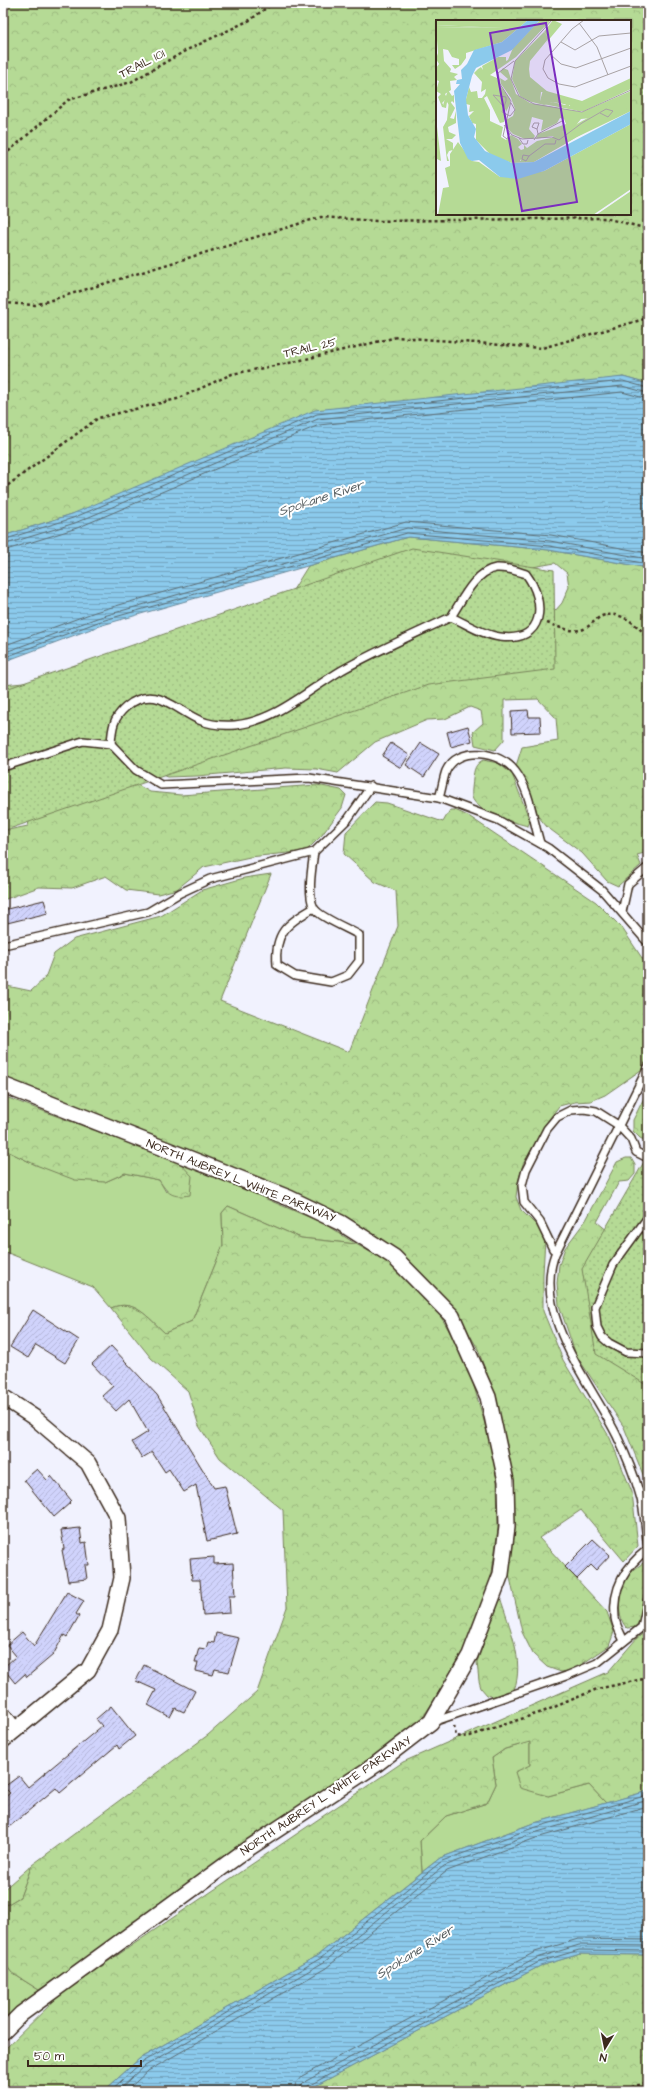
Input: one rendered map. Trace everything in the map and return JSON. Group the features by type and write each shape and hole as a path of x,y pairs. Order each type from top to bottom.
{"street":[{"name":"NORTH AUBREY L WHITE PARKWAY","path":"3,1085 289,1198 342,1223 394,1257 452,1316 488,1397 506,1481 507,1526 501,1574 470,1655 431,1722 375,1765 246,1850 21,2014 3,2032"},
{"path":"3,1397 35,1418 88,1463 118,1518 122,1578 110,1630 88,1670 3,1740"},
{"path":"3,1715 15,1730"}],"lane":[{"path":"111,744 112,726 122,710 132,701 150,696 161,699 200,721 213,725 251,722 284,708 341,671 451,617 475,582 485,573 496,568 512,569 526,574 538,595 540,608 537,620 532,630 512,637 500,637 477,629 451,617"},
{"path":"3,767 83,741 111,744 136,770 162,785 309,778 371,786 439,798 498,820 540,843 602,890 648,943"},
{"path":"439,798 446,770 455,760 465,755 483,754 499,758 515,770 526,794 540,843"},
{"path":"8,944 148,912 180,893 210,880 314,852 348,819 371,786"},
{"path":"314,852 311,890 314,908 319,914 359,935 359,961 348,975 331,982 295,976 277,966 276,951 278,938 290,923 314,908"},
{"path":"622,912 628,884 648,867"},
{"path":"624,1641 615,1620 615,1602 622,1577 633,1561 648,1548 640,1493 616,1436 571,1359 556,1315 550,1291 553,1260 600,1166 618,1125 648,1067"},
{"path":"553,1249 540,1222 524,1202 522,1186 526,1170 547,1130 557,1117 571,1110 584,1109 596,1111 618,1125 631,1139 636,1152 648,1158"},
{"path":"648,1217 613,1265 595,1307 597,1327 602,1337 609,1343 626,1352 648,1353"},
{"path":"643,1225 648,1232"},
{"path":"431,1722 566,1676 597,1663 642,1627 648,1598"}],"path":[{"name":"TRAIL 101","path":"3,154 9,151 68,100 131,82 185,51 250,20 273,3"},
{"path":"3,303 35,305 321,217 376,222 606,218 648,229"},
{"name":"TRAIL 25","path":"3,489 98,418 177,398 232,374 397,337 542,348 648,318"},
{"path":"537,620 565,629 582,630 602,616 620,616 632,621 648,637"},
{"path":"452,1716 456,1736 462,1737 545,1711 597,1689 648,1678"},
{"path":"620,2091 648,2082"}],"green space":[{"path":"3,3 648,3 648,384 623,377 72,514 3,536"},
{"path":"408,537 549,550 648,568 648,852 637,855 641,865 618,886 607,881 582,853 547,827 538,816 530,790 516,766 522,747 558,741 556,718 538,699 504,700 504,740 495,750 475,745 473,732 483,723 481,711 470,707 445,719 427,720 375,742 338,773 316,769 286,768 197,776 167,777 144,768 540,628 562,603 569,587 567,573 555,563 527,568 3,759 3,685 54,680 288,598 308,566"},
{"path":"412,548 554,570 555,669 428,685 3,831 3,690"},
{"path":"483,760 498,763 512,774 530,821 528,826 488,812 475,802 472,797 474,772 477,765"},
{"path":"41,766 132,782 150,792 181,795 317,785 341,790 346,795 342,808 322,835 306,851 250,857 204,867 177,889 158,894 126,890 106,876 72,888 39,887 3,900 3,831 28,826"},
{"path":"375,802 387,803 443,822 450,810 455,810 470,817 596,902 622,928 648,967 648,1057 641,1070 605,1095 591,1101 575,1102 559,1106 550,1118 523,1164 516,1197 521,1210 539,1228 545,1238 543,1311 563,1360 610,1438 632,1492 638,1546 624,1561 581,1510 539,1538 607,1612 614,1632 609,1646 573,1670 561,1672 547,1667 533,1654 522,1632 509,1573 510,1478 494,1397 478,1349 456,1311 432,1284 396,1252 3,1079 3,982 7,986 31,991 45,978 54,954 74,939 161,916 202,890 244,878 271,874 220,1001 349,1052 398,926 396,891 375,882 344,854 346,832"},
{"path":"648,1090 648,1142 640,1138 633,1131 633,1120"},
{"path":"3,1096 179,1162 192,1176 190,1195 179,1196 171,1194 165,1189 159,1180 125,1173 105,1182 75,1180 36,1165 3,1149"},
{"path":"3,1149 36,1165 105,1182 125,1173 159,1180 166,1192 179,1162 323,1223 356,1244 301,1238 228,1206 222,1213 223,1245 192,1321 165,1333 141,1311 127,1306 111,1308 93,1287 3,1251"},
{"path":"648,1155 648,1386 596,1354 582,1269"},
{"path":"626,1158 631,1158 635,1165 635,1174 629,1181 619,1182 597,1222 608,1231 648,1374 648,1487 624,1427 576,1355 559,1305 557,1283 559,1265 565,1248 586,1220 617,1162"},
{"path":"228,1206 301,1238 356,1244 393,1265 438,1312 466,1359 491,1445 497,1480 498,1529 491,1579 464,1653 420,1722 373,1761 39,1990 12,1973 3,1961 3,1907 20,1897 32,1865 208,1735 257,1692 287,1607 283,1510 220,1458 199,1426 188,1391 151,1358 111,1308 127,1306 141,1311 165,1333 192,1321 223,1245 222,1213"},
{"path":"643,1563 648,1567 647,1590 644,1606 636,1627 627,1628 620,1616 619,1608 621,1592 627,1578"},
{"path":"500,1597 517,1655 518,1667 514,1690 495,1697 487,1695 481,1688 477,1662"},
{"path":"648,1630 648,1791 606,1803 589,1785 548,1796 520,1788 515,1772 530,1765 530,1742 505,1749 492,1758 496,1784 487,1803 446,1816 420,1841 422,1872 318,1955 139,2059 104,2091 3,2091 3,2051 63,1992 403,1762 608,1672 637,1638"},
{"path":"530,1742 530,1765 548,1796 589,1785 606,1803 531,1824 440,1858 422,1872 420,1841 446,1816 487,1803 496,1784 492,1758 505,1749"},
{"path":"32,1865 20,1897 3,1907 3,1890"},
{"path":"580,1954 648,1955 648,2091 306,2091 540,1966"},
{"path":"3,1961 12,1973 39,1990 3,2024"}],"water":[{"name":"Spokane River","path":"623,377 648,384 648,568 549,550 408,537 99,626 3,662 3,536 72,514 315,410"},
{"name":"Spokane River","path":"648,1791 648,1955 580,1954 540,1966 306,2091 104,2091 139,2059 318,1955 440,1858 531,1824"}],"building":[{"path":"528,710 529,717 540,717 541,732 512,733 511,711"},
{"path":"468,726 472,741 451,747 447,732"},
{"path":"391,743 409,755 401,768 382,756"},
{"path":"421,743 439,754 424,777 406,765"},
{"path":"44,900 48,913 3,924 3,910"},
{"path":"33,1310 79,1340 65,1363 36,1345 28,1358 10,1347"},
{"path":"111,1346 157,1395 214,1488 225,1486 237,1534 207,1541 196,1485 184,1492 169,1469 165,1472 152,1452 142,1458 132,1442 148,1432 129,1399 116,1411 102,1396 113,1386 92,1364"},
{"path":"37,1469 47,1480 51,1476 71,1500 69,1502 70,1503 54,1517 24,1480"},
{"path":"80,1528 82,1543 86,1542 89,1565 85,1565 87,1579 68,1581 62,1550 64,1549 61,1530"},
{"path":"593,1539 610,1555 596,1570 591,1565 577,1579 565,1567"},
{"path":"214,1557 214,1564 233,1563 235,1596 229,1596 230,1613 203,1615 200,1580 192,1580 190,1559"},
{"path":"67,1592 84,1601 76,1614 79,1616 67,1637 64,1635 53,1655 27,1677 25,1674 15,1683 3,1668 16,1656 7,1645 22,1632 34,1646"},
{"path":"216,1633 239,1638 229,1672 215,1669 213,1675 196,1671 198,1662 195,1662 199,1648 206,1649 208,1642 214,1643"},
{"path":"144,1665 195,1691 184,1712 175,1708 170,1717 148,1705 156,1690 136,1681"},
{"path":"111,1706 135,1736 119,1749 117,1745 60,1793 56,1788 9,1827 3,1820 3,1799 10,1793 4,1787 19,1776 28,1787 102,1726 96,1719"}]}
